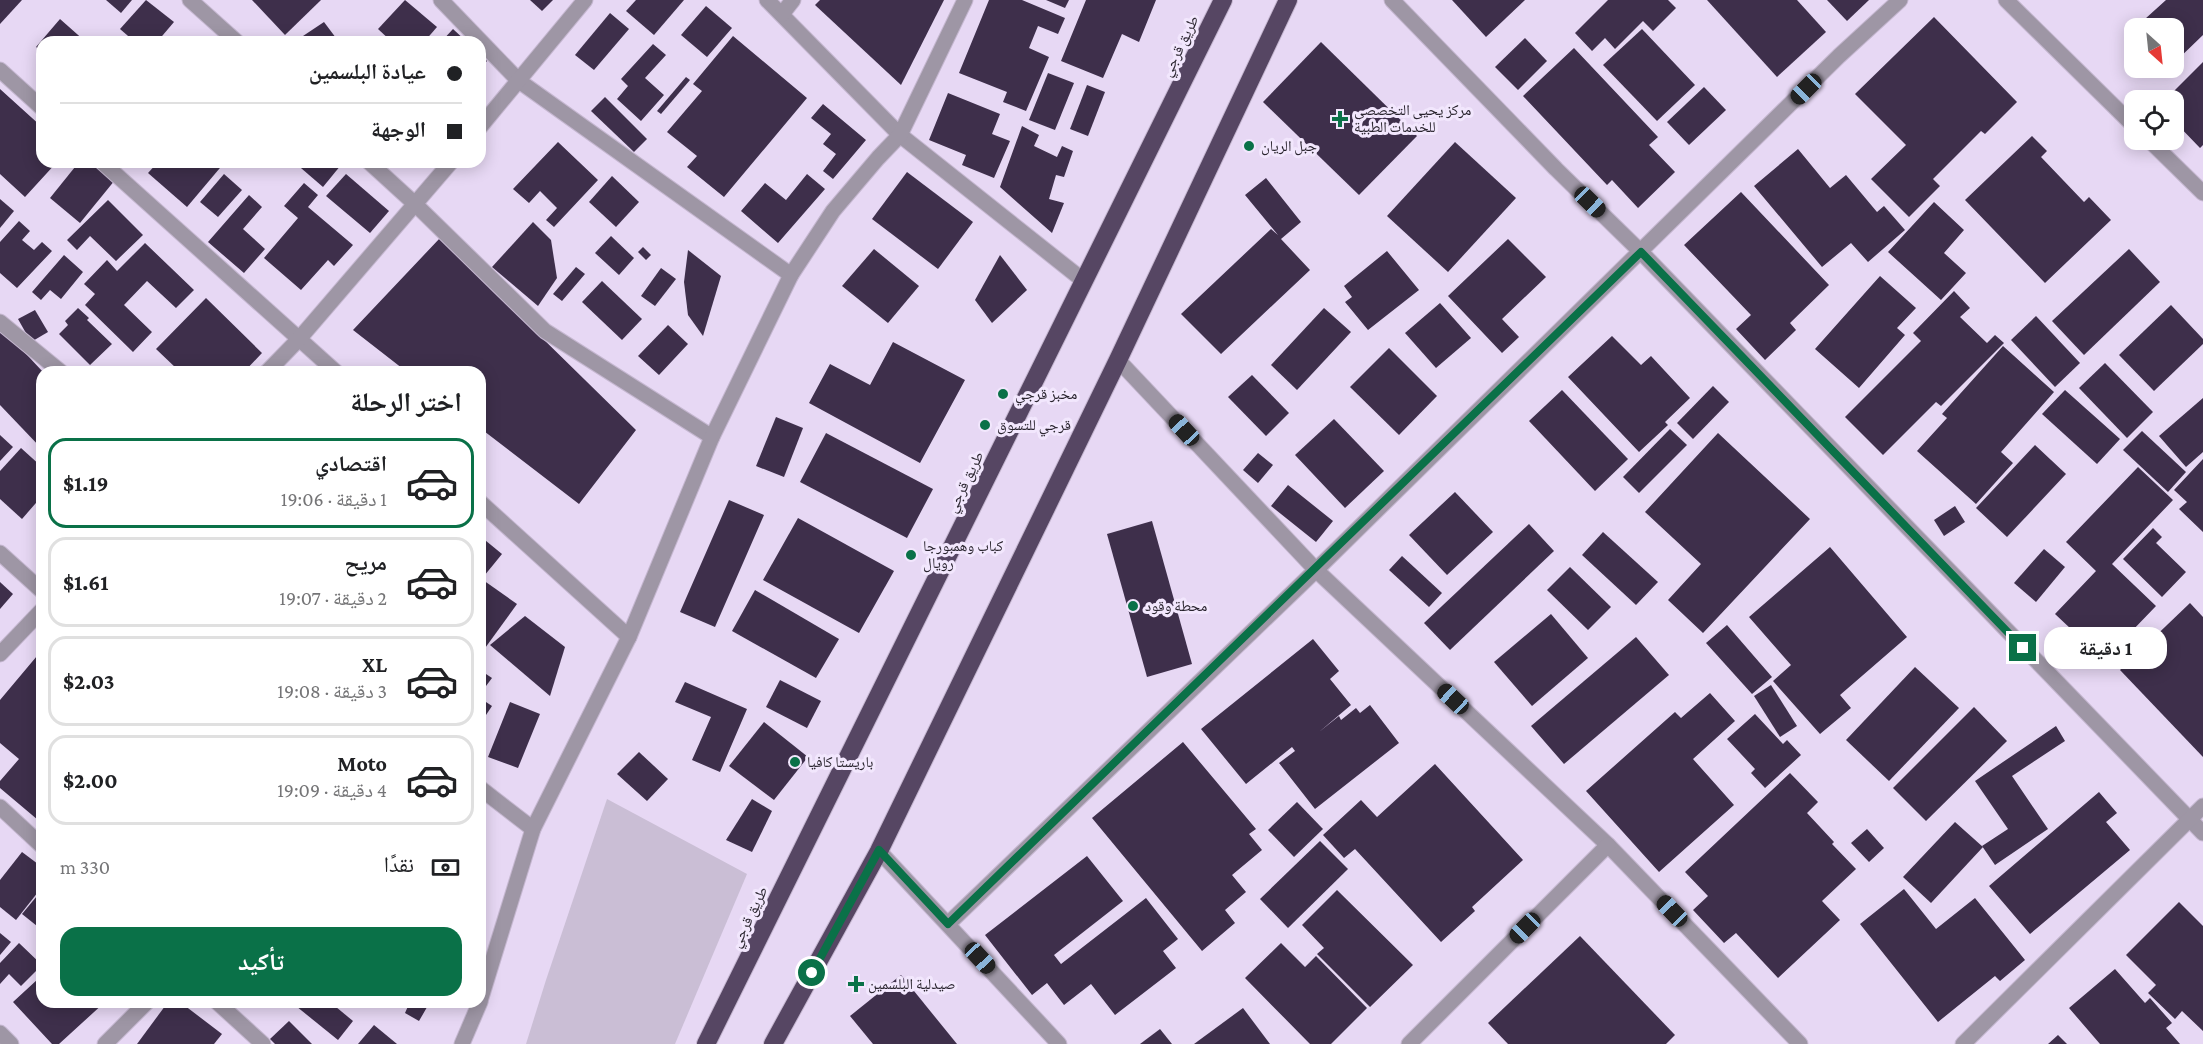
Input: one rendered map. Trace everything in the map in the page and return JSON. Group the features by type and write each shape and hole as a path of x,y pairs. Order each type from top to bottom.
{"highway":[{"name":"طريق قرجي","path":"706,1044 1223,0"},
{"path":"773,1044 879,850 1118,360 1288,0"}],"street":[{"path":"190,0 230,36"},
{"path":"441,0 476,36"},
{"path":"486,120 585,0"},
{"path":"767,0 900,135 1084,281"},
{"path":"782,14 793,0"},
{"path":"486,979 533,829 629,637 712,437 791,275 833,212 900,135 965,0"},
{"path":"1392,0 1556,169 1641,252 2203,833"},
{"path":"948,924 1316,570 1839,56 1900,0"},
{"path":"2006,0 2124,116"},
{"path":"486,47 519,81 791,275"},
{"path":"0,70 36,103"},
{"path":"2159,150 2203,193"},
{"path":"109,168 329,366"},
{"path":"376,168 416,204 545,331 712,437"},
{"path":"273,366 299,339 446,168"},
{"path":"0,322 54,366"},
{"path":"1118,360 1316,570 1608,845 1800,1044"},
{"path":"486,507 629,637"},
{"path":"0,553 36,586"},
{"path":"0,654 36,616"},
{"path":"486,793 533,829"},
{"path":"0,807 36,840"},
{"path":"1964,1044 2203,807"},
{"path":"1409,1044 1608,845"},
{"path":"879,850 1059,1044"},
{"path":"105,1044 141,1008"},
{"path":"224,1008 263,1044"},
{"path":"462,1044 476,1008"}],"shaded area":[{"path":"607,799 747,874 675,1044 526,1044 546,980"}],"building":[{"path":"0,0 22,0 0,24"},
{"path":"106,0 132,0 121,13"},
{"path":"146,0 174,22 162,36 128,36 120,29"},
{"path":"252,0 321,0 285,35"},
{"path":"405,0 437,27 429,36 386,36 378,29"},
{"path":"530,0 553,0 542,11"},
{"path":"636,0 684,0 654,35 626,11"},
{"path":"820,0 944,0 901,85 815,5"},
{"path":"989,0 1022,0 1065,18 1058,34 1038,26 1029,48 1049,57 1026,111 1003,102 1007,92 959,73"},
{"path":"1046,0 1069,0 1065,8"},
{"path":"1086,0 1156,0 1139,42 1122,34 1103,78 1061,61"},
{"path":"1452,0 1525,0 1486,37"},
{"path":"1608,0 1668,0 1676,8 1653,31 1643,21 1615,49 1605,38 1592,51 1575,33"},
{"path":"1707,0 1797,0 1826,32 1777,77"},
{"path":"1827,0 1869,0 1847,21"},
{"path":"2166,0 2203,0 2203,35 2184,53 2184,18 2146,18"},
{"path":"706,6 732,28 707,57 681,35"},
{"path":"610,13 629,29 594,70 575,55"},
{"path":"1934,17 2017,102 1985,134 1981,131 1933,179 1940,186 1909,217 1871,179 1906,145 1855,94"},
{"path":"60,19 79,36 45,36"},
{"path":"324,22 334,36 303,36"},
{"path":"453,29 461,36 447,36"},
{"path":"1642,29 1695,85 1657,121 1603,65"},
{"path":"733,36 807,98 724,197 687,167 697,156 667,132 702,91 693,84"},
{"path":"1525,38 1547,61 1518,90 1495,67"},
{"name":"مركز يحيى التخصصي للخدمات الطبية","path":"1321,42 1417,136 1359,195 1263,102"},
{"path":"653,44 666,55 645,78 664,95 641,121 617,99 628,86 621,79"},
{"path":"1574,48 1658,137 1649,145 1675,172 1638,208 1612,180 1607,185 1523,96"},
{"path":"2203,62 2203,145 2200,148 2184,131 2184,90 2175,90"},
{"path":"1048,73 1074,83 1055,130 1029,120"},
{"path":"686,77 690,80 661,114 657,111"},
{"path":"1087,85 1105,92 1088,136 1070,129"},
{"path":"1704,87 1726,110 1689,145 1667,122"},
{"path":"0,89 36,122 36,168 52,168 25,197 0,174"},
{"path":"948,93 1000,114 992,134 1010,141 994,178 962,165 966,155 929,140"},
{"path":"605,97 647,139 634,152 591,111"},
{"path":"823,104 866,140 833,179 823,171 836,154 823,144 831,134 811,118"},
{"path":"1022,126 1039,135 1034,146 1057,157 1062,146 1073,151 1064,177 1056,175 1049,199 1064,203 1052,233 1000,187"},
{"path":"2032,136 2047,151 2041,157 2084,202 2089,197 2111,220 2045,283 1965,200"},
{"path":"558,142 598,180 554,227 546,220 557,208 540,191 529,203 513,189"},
{"path":"1455,142 1516,198 1448,272 1387,216"},
{"path":"1798,149 1830,188 1846,175 1877,212 1884,206 1905,230 1868,262 1851,243 1822,267 1754,186"},
{"path":"74,168 100,168 115,180 80,223 50,198"},
{"path":"153,168 220,168 187,207 148,173"},
{"path":"301,168 339,168 323,187"},
{"path":"907,172 973,222 938,269 872,219"},
{"path":"224,174 242,190 218,217 200,202"},
{"path":"346,174 389,211 370,233 326,196"},
{"path":"807,174 825,189 778,243 741,211 765,183 786,200"},
{"path":"612,176 639,202 616,227 589,202"},
{"path":"1266,178 1301,222 1281,239 1310,270 1221,354 1181,314 1271,229 1278,235 1245,195"},
{"path":"304,183 318,195 308,207 353,245 334,266 328,260 301,290 264,258 298,218 284,206"},
{"path":"1741,192 1829,285 1790,323 1796,330 1765,360 1736,329 1751,315 1684,245"},
{"path":"249,195 262,207 243,229 265,249 244,273 208,242"},
{"path":"0,199 14,211 0,228"},
{"path":"108,200 143,235 116,261 90,236 77,250 67,240"},
{"path":"1934,202 1964,230 1944,253 1966,273 1941,300 1888,252"},
{"path":"19,221 30,231 22,240 34,250 42,242 52,251 17,288 0,273 0,242"},
{"path":"533,222 551,240 557,278 538,306 492,267"},
{"path":"611,236 634,258 619,275 595,253"},
{"path":"440,238 636,430 579,504 486,433 486,366 399,366 353,330"},
{"path":"1508,239 1546,277 1502,319 1519,337 1502,353 1448,296"},
{"path":"145,243 194,290 176,308 147,281 124,305 152,332 133,352 85,305 95,294 84,284 107,260 117,271"},
{"path":"643,247 651,255 646,260 638,252"},
{"path":"874,249 919,286 888,323 842,286"},
{"path":"2129,249 2160,282 2084,355 2052,321"},
{"path":"688,250 721,276 703,336 688,315 684,282"},
{"path":"1387,251 1419,290 1368,330 1345,302 1352,297 1344,286"},
{"path":"64,255 83,272 61,299 50,290 41,300 32,292"},
{"path":"1000,255 1027,290 992,323 975,300"},
{"path":"576,267 585,274 562,301 553,294"},
{"path":"661,268 676,279 655,306 641,296"},
{"path":"1880,276 1916,308 1897,328 1905,335 1859,388 1815,349"},
{"path":"602,281 642,319 622,340 582,302"},
{"path":"1954,291 1970,308 1960,317 1987,343 1995,335 2004,343 1941,406 1936,402 1883,455 1845,417 1921,341 1913,333"},
{"path":"206,298 262,353 250,366 174,366 156,349"},
{"path":"1440,303 1471,338 1436,368 1405,333"},
{"path":"2171,305 2203,339 2203,344 2154,391 2119,355"},
{"path":"78,308 112,344 90,365 59,334 68,325 65,321"},
{"path":"1324,308 1351,332 1297,390 1271,365"},
{"path":"35,310 48,332 31,342 18,319"},
{"path":"2036,316 2080,363 2055,387 2011,340"},
{"path":"668,325 688,344 659,375 638,356"},
{"path":"0,326 37,366 36,443 0,405"},
{"path":"1612,336 1641,365 1651,356 1690,398 1665,422 1668,425 1639,452 1568,377"},
{"path":"893,342 965,380 920,463 809,403 830,364 870,385"},
{"path":"2003,346 2054,392 2001,452 2013,463 1976,504 1917,451 1947,418 1942,414"},
{"path":"1389,348 1437,396 1399,435 1350,387"},
{"path":"2105,363 2153,412 2127,438 2079,388"},
{"path":"1252,375 1289,413 1266,436 1228,397"},
{"path":"1713,386 1729,402 1693,439 1677,423"},
{"path":"1562,390 1628,459 1595,491 1529,421"},
{"path":"2065,390 2120,439 2097,464 2042,414"},
{"path":"2203,398 2203,452 2186,467 2159,436"},
{"path":"776,417 803,428 784,477 756,466"},
{"path":"1334,419 1384,471 1345,508 1295,455"},
{"path":"1670,429 1687,445 1639,493 1623,477"},
{"path":"2142,431 2186,472 2168,492 2123,450"},
{"path":"826,433 933,489 907,538 800,482"},
{"path":"1718,433 1810,519 1703,633 1668,600 1701,564 1645,512"},
{"path":"0,435 13,447 0,461"},
{"path":"2035,445 2066,474 2007,537 1976,508"},
{"path":"21,448 36,462 36,503 22,519 0,499 0,471"},
{"path":"1258,453 1273,465 1258,483 1243,470"},
{"path":"2203,459 2203,532 2179,509 2187,502 2174,490"},
{"path":"2138,467 2173,500 2112,564 2156,606 2104,660 2055,614 2096,571 2066,542"},
{"path":"1288,485 1333,521 1316,542 1271,506"},
{"path":"1455,492 1493,532 1447,575 1409,535"},
{"path":"729,500 764,515 715,627 680,612"},
{"path":"1955,506 1965,522 1944,536 1934,520"},
{"path":"798,518 894,571 859,633 763,580"},
{"path":"1152,521 1192,664 1147,677 1107,534"},
{"path":"1529,524 1554,551 1450,650 1424,623"},
{"path":"2153,528 2162,537 2156,543 2186,572 2162,597 2123,559"},
{"path":"1603,532 1658,582 1636,605 1582,555"},
{"path":"486,541 502,554 486,574"},
{"path":"1830,547 1907,637 1840,695 1851,708 1820,734 1773,681 1791,665 1749,617"},
{"path":"2044,549 2065,567 2036,602 2014,583"},
{"path":"1402,556 1442,593 1429,607 1389,570"},
{"path":"1570,567 1611,607 1588,630 1547,590"},
{"path":"0,582 13,594 0,609"},
{"path":"486,582 517,604 486,647"},
{"path":"755,590 839,639 816,678 732,631"},
{"path":"2190,603 2203,617 2203,757 2120,670"},
{"path":"1551,614 1588,658 1532,706 1494,662"},
{"path":"525,616 565,647 550,696 490,645"},
{"path":"1727,625 1772,677 1752,694 1706,643"},
{"path":"1636,637 1669,675 1564,764 1531,726"},
{"path":"1313,639 1339,671 1330,679 1351,705 1319,732 1339,716 1341,720 1356,708 1360,713 1370,705 1399,743 1315,809 1279,763 1295,751 1292,747 1246,784 1201,729"},
{"path":"36,657 36,818 0,788 0,781 19,759 0,743 0,700"},
{"path":"1915,667 1959,708 1889,781 1846,740"},
{"path":"486,674 492,678 486,686"},
{"path":"780,680 821,701 807,728 766,707"},
{"path":"685,682 747,709 720,772 692,760 711,717 675,702"},
{"path":"1771,685 1797,726 1780,737 1754,696"},
{"path":"1710,693 1735,721 1693,759 1734,805 1659,872 1586,791 1675,712 1681,718"},
{"path":"486,702 492,706 486,715"},
{"path":"510,702 540,714 518,768 488,757"},
{"path":"1974,707 2007,741 1926,821 1893,788"},
{"path":"1755,714 1783,744 1787,740 1801,755 1765,788 1751,773 1755,769 1727,739"},
{"path":"764,722 808,757 774,800 729,766"},
{"path":"2056,726 2065,741 2012,776 2048,829 1995,865 1982,846 2008,829 1975,781"},
{"path":"1183,742 1256,829 1249,834 1262,850 1232,875 1246,892 1225,910 1235,923 1202,951 1092,818"},
{"path":"639,752 668,779 647,801 617,774"},
{"path":"1435,764 1523,860 1472,907 1475,911 1441,942 1355,849 1344,858 1323,835 1361,800 1377,817"},
{"path":"1790,773 1818,802 1807,813 1856,869 1822,901 1840,920 1778,978 1736,933 1724,943 1693,910 1708,896 1685,872"},
{"path":"2099,792 2117,813 2106,822 2130,850 2030,934 1989,886"},
{"path":"752,799 772,811 752,852 726,840"},
{"path":"1297,802 1323,829 1294,857 1268,830"},
{"path":"1955,822 1983,847 1931,903 1903,877"},
{"path":"1867,829 1884,848 1869,862 1851,843"},
{"path":"1320,841 1348,869 1288,928 1260,899"},
{"path":"22,852 36,862 36,895 16,920 0,907 0,880"},
{"path":"1087,856 1123,901 1054,955 1061,964 1146,898 1178,939 1163,951 1176,968 1115,1015 1091,984 1064,1005 1047,983 1032,995 985,935"},
{"path":"1904,889 1936,929 1975,898 2025,960 2000,981 1995,976 1938,1022 1860,924"},
{"path":"1337,890 1413,965 1370,1007 1317,954 1324,948 1302,925"},
{"path":"36,897 36,925 22,914"},
{"path":"2179,902 2203,926 2203,1031 2182,1011 2175,1019 2148,993 2156,985 2126,955"},
{"path":"0,933 11,942 0,955"},
{"path":"1580,936 1675,1035 1666,1044 1508,1044 1488,1023"},
{"path":"19,943 36,959 36,971 21,986 9,974 0,984 0,963"},
{"path":"1281,943 1305,967 1316,956 1367,1008 1331,1044 1310,1044 1245,978"},
{"path":"2115,969 2145,1003 2150,998 2172,1023 2166,1028 2180,1044 2100,1044 2069,1008"},
{"path":"901,975 957,1044 873,1044 850,1016"},
{"path":"36,981 36,1008 98,1008 59,1044 52,1044 13,1002"},
{"path":"164,1008 188,1008 222,1034 214,1044 137,1044"},
{"path":"298,1008 337,1008 353,1021 338,1040"},
{"path":"407,1008 427,1008 419,1021 405,1013"},
{"path":"1243,1008 1270,1044 1194,1044"},
{"path":"289,1021 312,1044 275,1044 270,1039"},
{"path":"374,1025 397,1044 358,1044"},
{"path":"1160,1029 1172,1044 1140,1044"},
{"path":"2058,1035 2067,1044 2048,1044"}],"place":[{"name":"مركز يحيى التخصصي للخدمات الطبية","path":"1340,119"},
{"name":"جبل الريان","path":"1249,146"},
{"name":"مخبز قرجي","path":"1003,394"},
{"name":"قرجي للتسوق","path":"985,425"},
{"name":"كباب وهمبورجا رويال","path":"911,555"},
{"name":"محطة وقود","path":"1133,606"},
{"name":"باريستا كافيا","path":"795,762"},
{"name":"صيدلية البلسمين","path":"856,984"}],"route":[{"path":"812,973 879,850 948,924 1316,570 1641,252 2023,648"}]}
